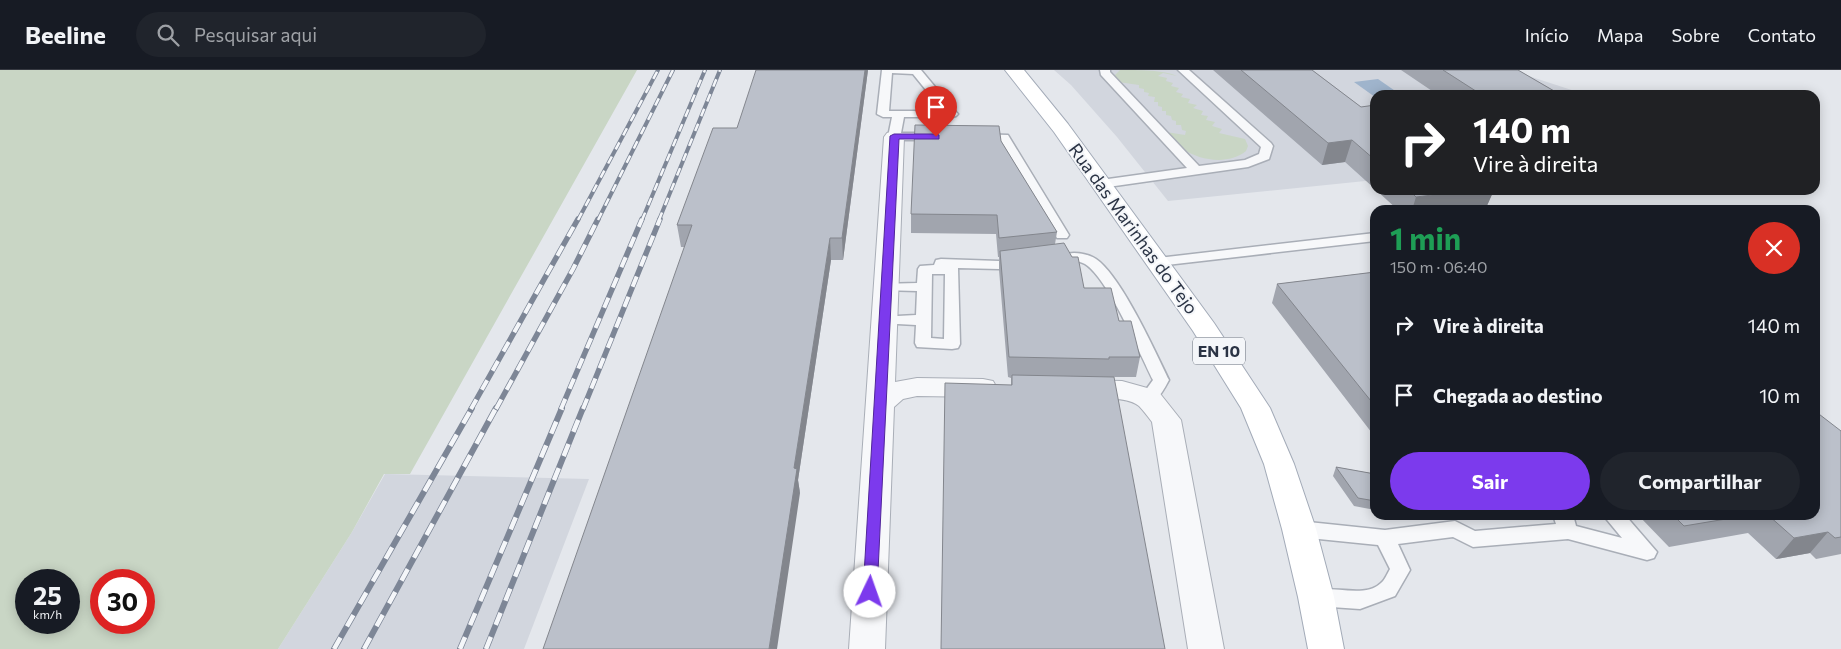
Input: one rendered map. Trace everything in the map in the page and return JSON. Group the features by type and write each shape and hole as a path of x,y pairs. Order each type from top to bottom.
{"main road":[{"name":"EN 10","path":"1002,70 1031,92"},
{"name":"Rua das Marinhas do Tejo","path":"1014,70 1158,262 1205,329 1255,408 1279,464 1299,529 1316,597 1326,649"}],"street":[{"path":"867,649 879,404 897,125"},
{"path":"879,404 894,392 917,387 1014,388"},
{"path":"1054,389 1122,390 1148,398 1166,420 1206,649"}],"lane":[{"path":"897,125 952,114 916,71 887,70 883,114 897,125 947,137"},
{"path":"1105,70 1105,73 1197,171"},
{"path":"1101,184 1248,163 1265,156 1267,146 1183,70"},
{"path":"966,138 1004,138 1062,235"},
{"path":"1158,262 1370,238"},
{"path":"941,270 941,263 999,264 1071,256 1092,261 1104,273 1161,380 1148,398"},
{"path":"926,269 941,270 952,270 952,344 923,343 926,269"},
{"path":"886,287 925,287"},
{"path":"884,320 924,320"},
{"path":"1299,529 1385,538 1455,530 1473,539 1565,523 1647,552 1618,520"},
{"path":"1316,597 1360,600 1388,590 1400,570 1385,538"}],"shaded area":[{"path":"1054,70 1510,70 1572,90 1370,90 1370,181 1168,201 1117,137 1071,85"},
{"path":"385,474 589,479 524,649 278,649 352,532"}],"green space":[{"path":"0,70 637,70 410,474 384,474 352,532 278,649 0,649"},
{"path":"1120,70 1158,71 1177,76 1163,73 1158,76 1167,78 1166,81 1173,83 1171,86 1179,88 1176,92 1183,94 1181,97 1190,99 1188,103 1197,105 1193,108 1203,111 1201,115 1208,116 1206,120 1215,122 1212,126 1222,129 1219,133 1245,139 1248,146 1246,151 1231,158 1214,160 1206,159 1183,149 1166,132 1185,135 1186,131 1182,130 1181,125 1176,125 1176,121 1172,120 1171,116 1166,115 1166,111 1162,111 1162,107 1158,106 1158,102 1154,102 1155,97 1148,96 1149,93 1139,88 1139,85 1118,82 1114,76"}],"water":[{"path":"1378,79 1394,90 1370,90 1370,93 1354,82"}],"building":[{"path":"756,70 865,70 842,238 830,238 794,468 797,469 769,649 543,649 692,225 677,225 713,128 737,128"},
{"path":"1241,70 1312,70 1361,107 1370,106 1370,156 1352,140 1328,143"},
{"path":"1443,70 1518,70 1552,90 1474,90"},
{"path":"915,125 999,126 1001,141 1057,232 999,238 997,215 911,214"},
{"path":"1414,195 1432,195 1416,197"},
{"path":"1064,243 1072,257 1078,257 1084,288 1111,288 1119,321 1131,321 1140,357 1109,357 1109,359 1009,357 1000,251"},
{"path":"1370,273 1370,400 1277,284"},
{"path":"1012,375 1114,377 1165,649 941,649 945,383 1012,385"},
{"path":"1820,415 1841,431 1841,537 1835,538 1828,532 1794,538 1774,520 1820,520"},
{"path":"1336,467 1370,473 1370,500 1358,498"},
{"path":"1678,520 1720,520 1684,526"}],"railway":[{"path":"578,220 658,70"},
{"path":"598,220 673,70"},
{"path":"642,220 705,70"},
{"path":"659,220 720,70"},
{"path":"471,409 578,219"},
{"path":"496,409 573,269 598,219"},
{"path":"561,409 642,219"},
{"path":"583,409 660,219"},
{"path":"334,649 472,408"},
{"path":"364,649 496,408"},
{"path":"460,649 562,408"},
{"path":"486,649 583,408"}],"route":[{"path":"870,592 894,136 936,137"}]}
